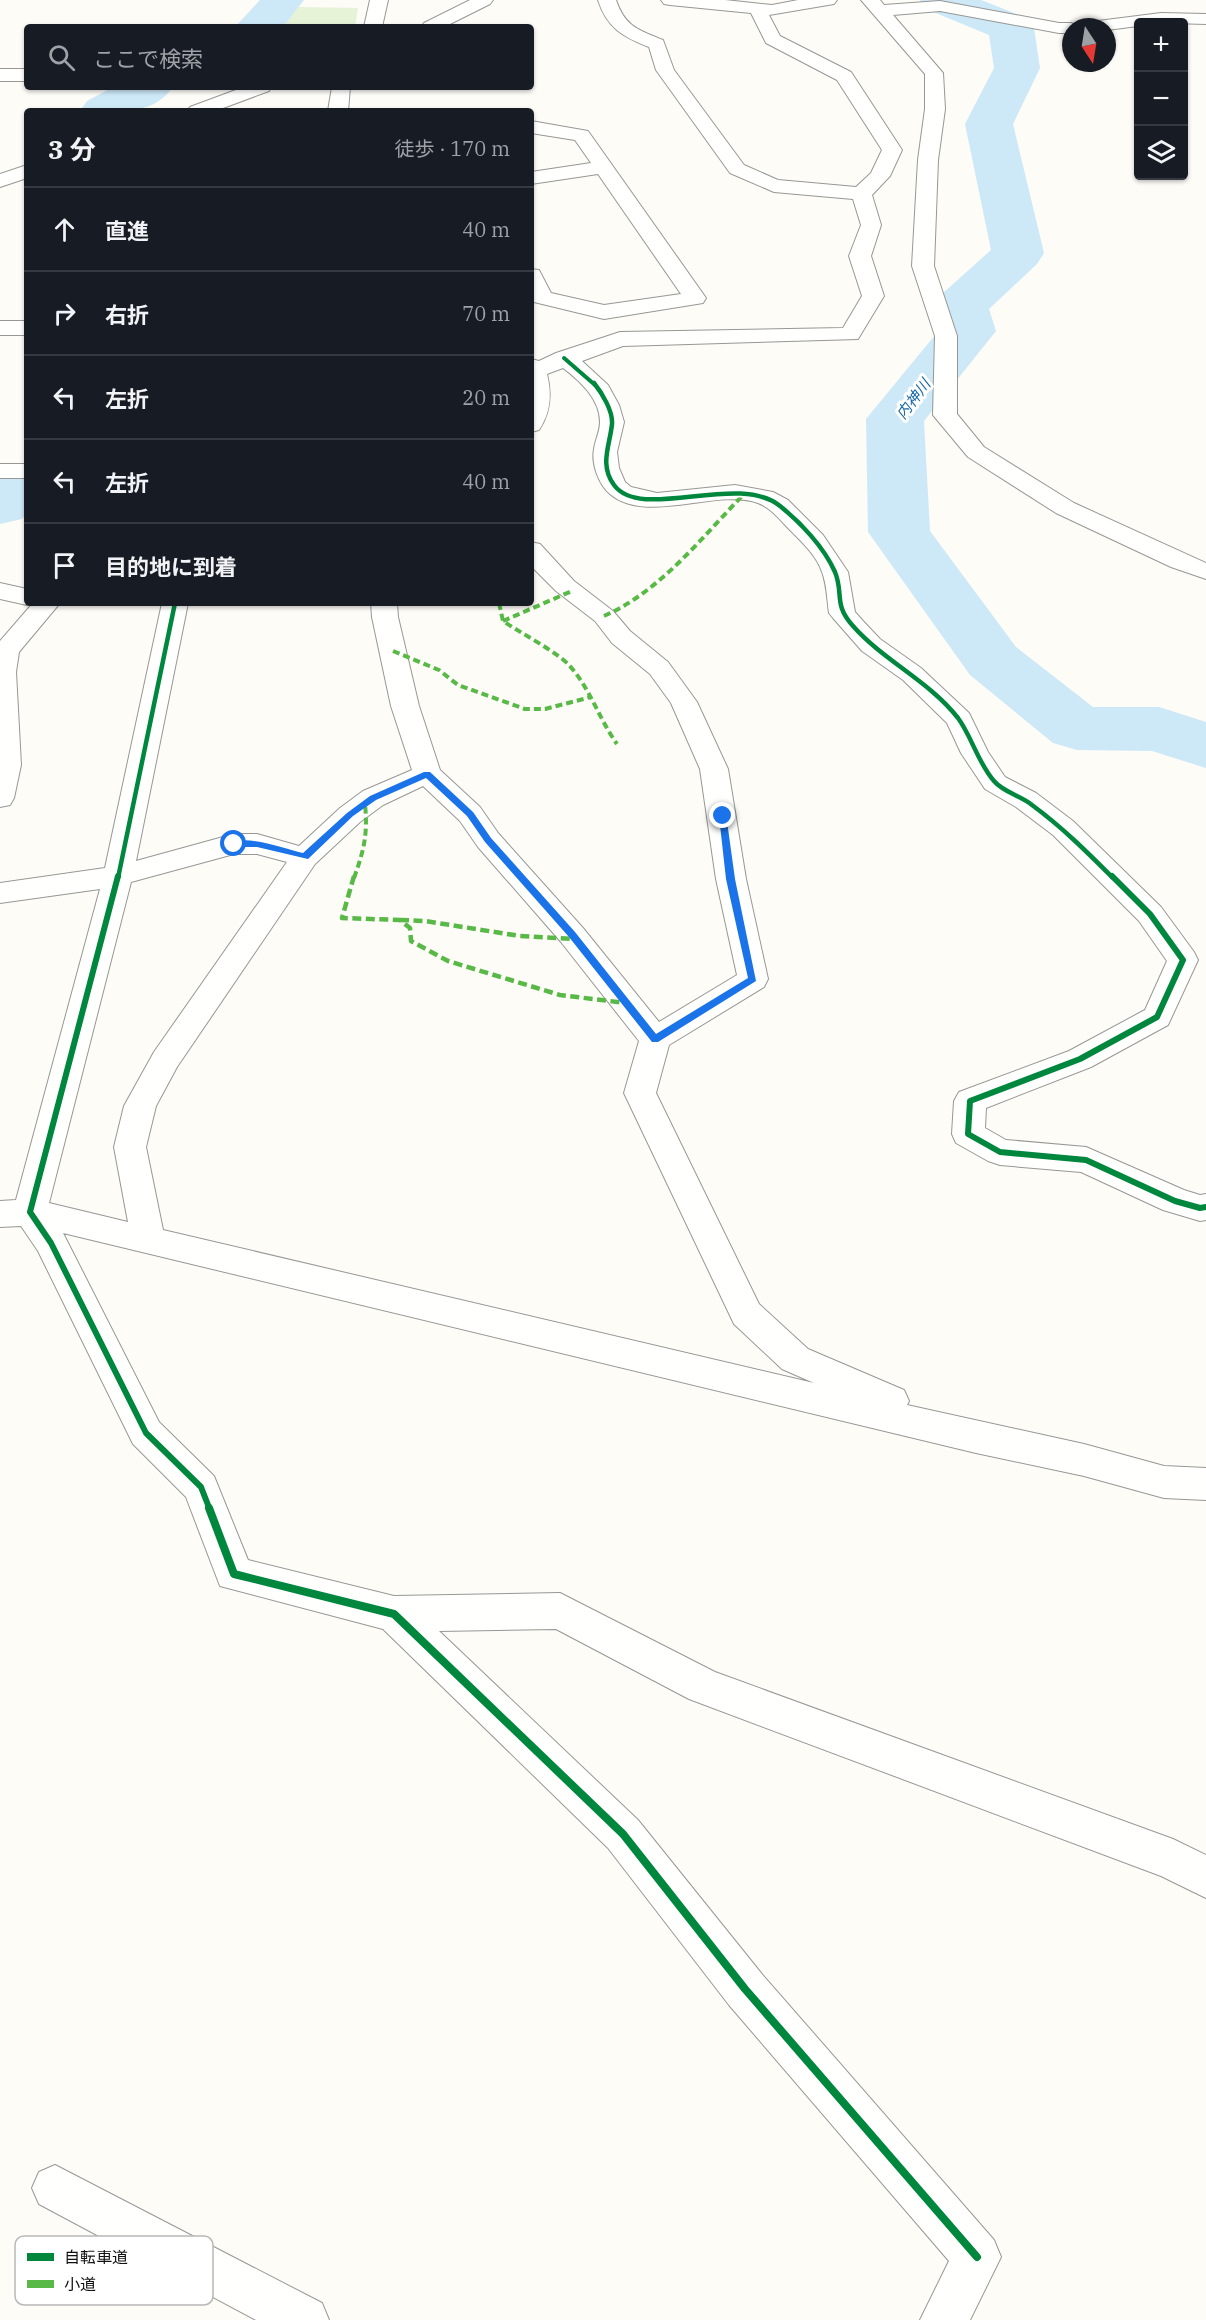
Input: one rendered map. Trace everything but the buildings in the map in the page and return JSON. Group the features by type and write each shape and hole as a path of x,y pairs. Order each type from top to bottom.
{"street":[{"path":"374,24 379,0"},
{"path":"436,24 484,0"},
{"path":"607,0 610,13 622,29 657,45 665,69 737,169 774,186 861,194 880,176 892,150 844,76 772,39 758,9"},
{"path":"670,0 772,10 828,0"},
{"path":"1175,0 1181,18"},
{"path":"875,5 940,6 1062,28"},
{"path":"875,5 934,73 935,110 928,160 923,266 946,336 945,415 976,452 1065,508 1180,562 1206,571"},
{"path":"1188,18 1206,19"},
{"path":"1116,24 1134,21"},
{"path":"0,75 24,75"},
{"path":"204,108 254,90"},
{"path":"338,108 341,90"},
{"path":"534,127 581,135 695,298 604,312 542,297 534,281"},
{"path":"534,178 604,167"},
{"path":"2,180 24,172"},
{"path":"2,180 24,187"},
{"path":"534,368 620,339 850,334 873,296 861,256 871,225 861,194"},
{"path":"0,328 24,328"},
{"path":"564,358 584,373 600,390 607,405 612,422 605,452 607,468 614,485 622,492 639,498 657,500 735,492 764,498 779,505 814,540 835,572 842,613 854,627 871,645 912,675 937,697 958,719 975,753 995,783 1026,800 1063,828 1150,914 1183,960 1157,1017 1080,1059 970,1101 968,1134 1000,1152 1086,1160 1175,1201 1200,1208 1206,1207"},
{"path":"534,374 540,387 534,412"},
{"path":"0,471 24,471"},
{"path":"534,553 565,586 604,616 621,637 659,668 684,702 714,769 731,879 753,979 655,1039 640,1093 746,1314 795,1359 976,1437"},
{"path":"0,591 24,596"},
{"path":"0,798 7,765 3,672 6,651 44,606"},
{"path":"15,1213 118,876 174,606"},
{"path":"384,606 405,706 427,774 470,814 488,840 572,935 655,1039"},
{"path":"392,646 401,629 403,606"},
{"path":"148,1240 130,1147 140,1106 165,1060 305,856 350,814 373,798 427,774"},
{"path":"0,893 118,876 234,844 257,844 305,856"},
{"path":"15,1213 148,1240 976,1437 1084,1460 1164,1482 1206,1484"},
{"path":"15,1213 51,1243 146,1433 201,1486 234,1574 394,1614 560,1611 703,1686 1173,1860 1206,1877"},
{"path":"394,1614 623,1834 745,1989 977,2257 944,2320"},
{"path":"55,2188 146,2236"},
{"path":"213,2271 305,2320"}],"green space":[{"path":"299,7 358,8 355,24 279,24"}],"waterway":[{"path":"261,24 282,0"},
{"name":"内神川","path":"942,0 1011,28 1017,68 989,124 1018,253 961,306 968,331 895,419 899,532 993,661 1077,728 1159,729 1206,746"},
{"path":"110,108 143,90"},
{"path":"0,506 24,486"}],"marked path":[{"path":"604,616 627,606 686,556 745,493"},
{"path":"503,621 572,591"},
{"path":"500,606 503,621 568,664 598,709 602,723 617,744"},
{"path":"393,651 439,670 458,685 525,709 545,709 591,697"},
{"path":"365,804 367,825 365,848 348,892 342,918 400,920 410,928 411,941 448,961 560,995 626,1003"},
{"path":"400,920 425,921 492,933 575,939"}],"cycle path":[{"path":"564,358 584,373 600,390 607,405 612,422 605,452 607,468 614,485 622,492 640,498 657,500 735,492 764,497 779,505 814,540 835,572 842,613 854,627 871,645 912,674 959,719 975,753 995,783 1026,800 1063,828 1150,914 1183,960 1157,1017 1080,1059 970,1101 968,1134 1000,1152 1086,1160 1175,1201 1200,1208 1206,1207"},
{"path":"174,606 118,876 30,1212 51,1243 146,1433 201,1487 234,1574 394,1614 623,1834 745,1989 977,2257"}],"route":[{"path":"234,844 257,844 305,856 350,814 373,798 427,774 470,814 488,840 572,935 655,1039 753,979 731,879 723,816"}]}
